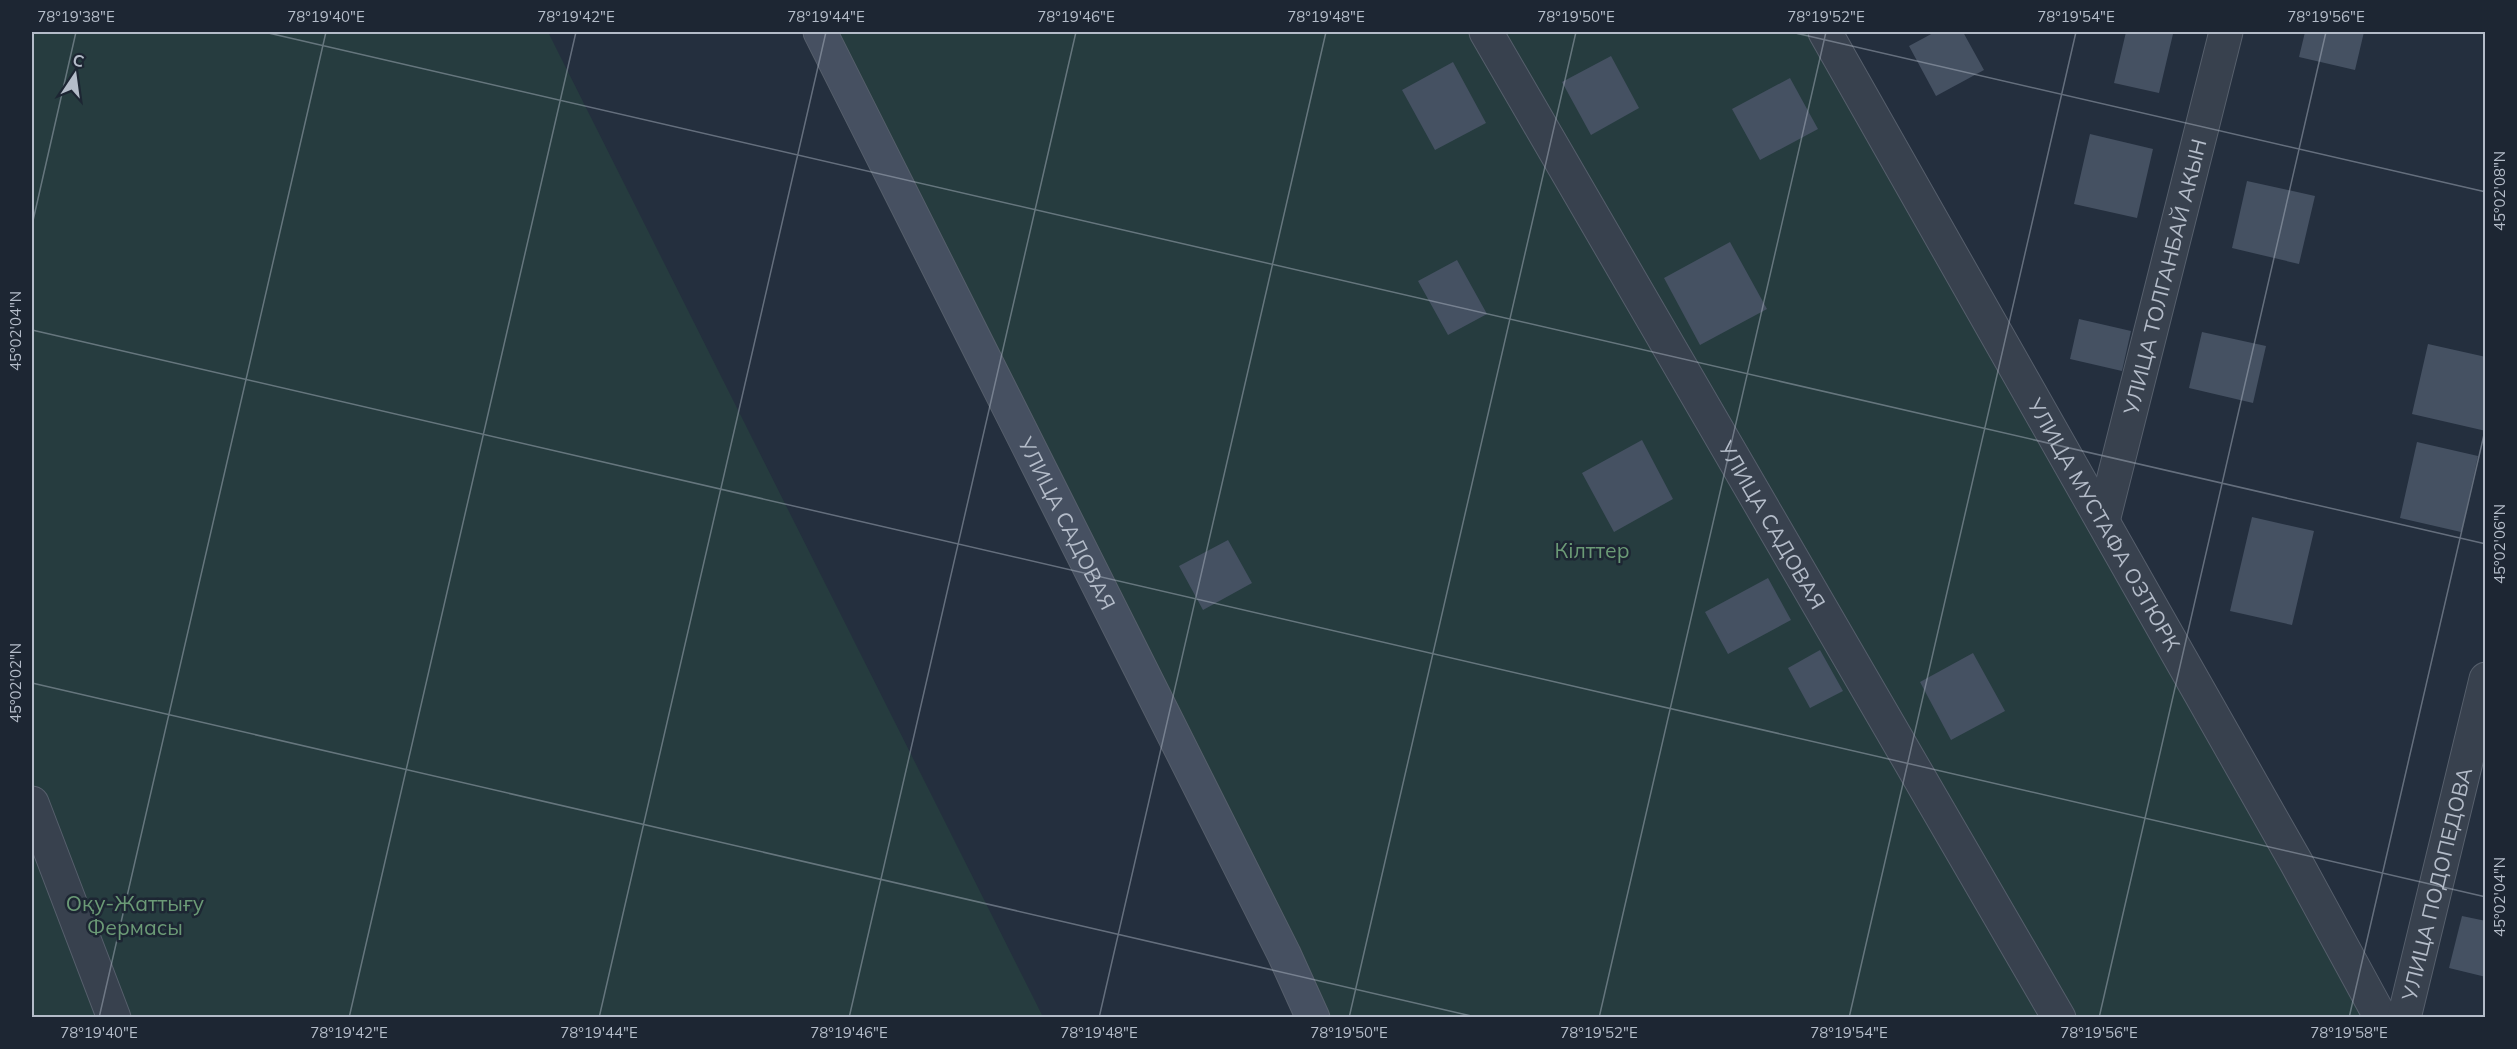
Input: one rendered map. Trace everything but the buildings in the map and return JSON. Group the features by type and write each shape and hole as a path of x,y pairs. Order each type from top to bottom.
{"street":[{"name":"УЛИЦА САДОВАЯ","path":"820,32 1284,954 1313,1017"},
{"name":"УЛИЦА САДОВАЯ","path":"1486,32 2059,1017"},
{"name":"УЛИЦА МУСТАФА ОЗТЮРК","path":"1825,32 2296,862 2381,1017"},
{"name":"УЛИЦА ТОЛГАНБАЙ АКЫН","path":"2103,521 2226,32"},
{"name":"УЛИЦА ПОДОПЕДОВА","path":"2404,1017 2486,679"},
{"path":"32,803 114,1017"}],"green space":[{"name":"Оқу-Жаттығу Фермасы","path":"32,32 548,32 1043,1017 32,1017"},
{"name":"Кілттер","path":"830,32 1837,32 2368,1017 1304,1017"}]}
